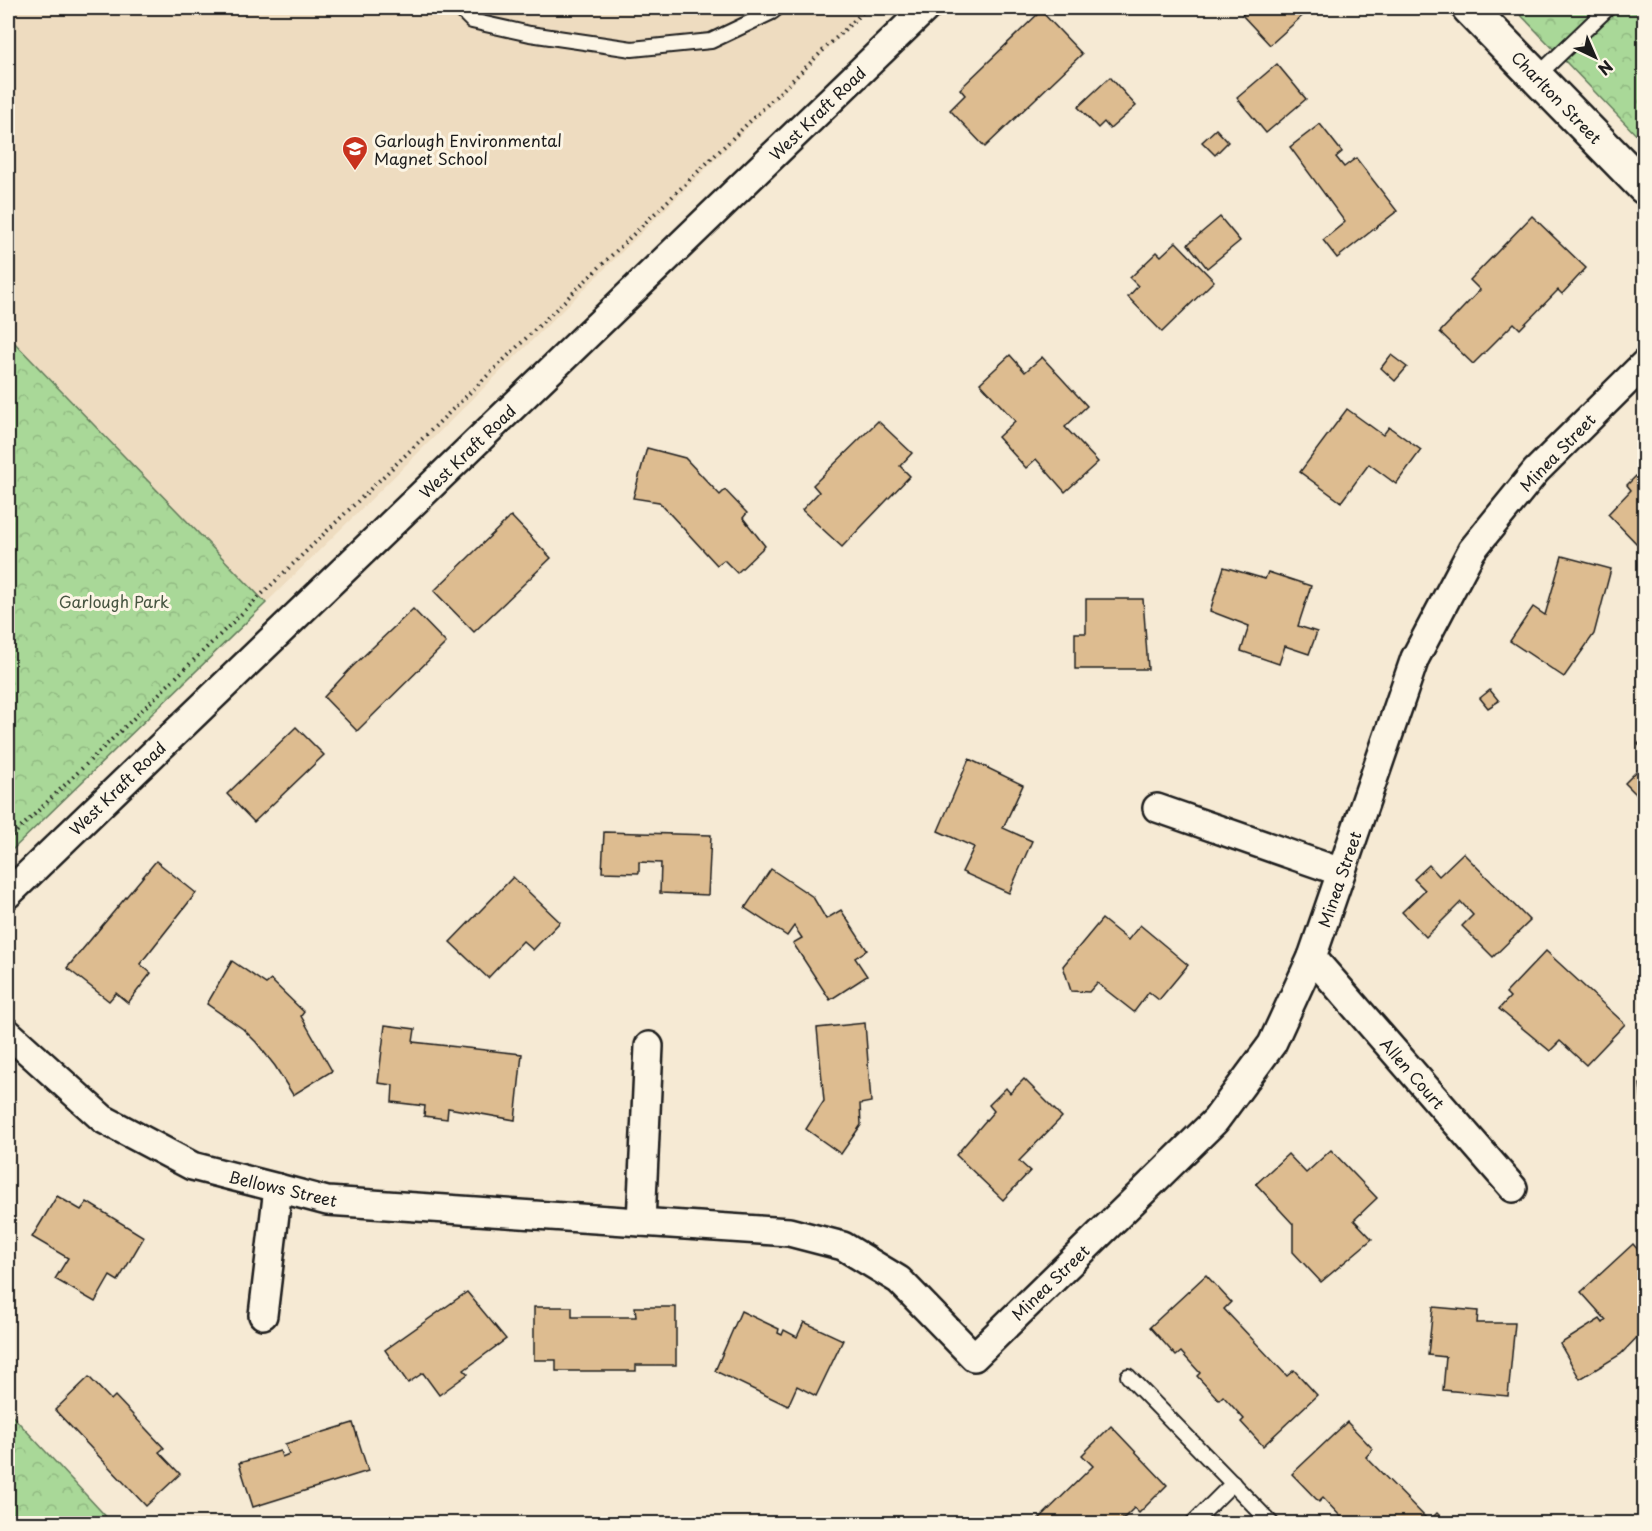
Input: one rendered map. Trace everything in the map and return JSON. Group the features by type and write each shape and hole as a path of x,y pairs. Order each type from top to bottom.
{"street":[{"name":"West Kraft Road","path":"8,894 926,8"},
{"name":"Charlton Street","path":"1469,8 1644,187"},
{"name":"Minea Street","path":"974,1357 1215,1121 1272,1044 1312,957 1415,658 1472,550 1536,471 1644,364"},
{"path":"1157,808 1341,872"},
{"name":"Allen Court","path":"1312,957 1514,1188"},
{"name":"Bellows Street","path":"8,1033 103,1119 192,1166 327,1201 789,1232 843,1246 899,1280 974,1357"},
{"path":"640,1222 649,1046"},
{"path":"263,1315 278,1188"}],"lane":[{"path":"459,8 472,21 530,34 632,49 711,40 777,8"},
{"path":"1536,76 1608,8"},
{"path":"1128,1376 1272,1524"},
{"path":"1192,1524 1233,1483"}],"path":[{"path":"8,840 867,8"}],"shaded area":[{"name":"Garlough Environmental Magnet School","path":"8,8 869,8 266,603 8,336"}],"green space":[{"path":"1514,8 1644,8 1644,143"},
{"name":"Garlough Park","path":"8,336 266,603 8,854"},
{"path":"8,1411 112,1523 8,1523"}],"building":[{"path":"1250,8 1311,8 1270,45 1242,15"},
{"path":"1041,11 1082,54 985,147 950,110 965,95 960,89"},
{"path":"1277,64 1306,99 1266,133 1237,98"},
{"path":"1110,77 1136,106 1110,129 1104,122 1098,128 1078,107"},
{"path":"1320,124 1342,152 1336,157 1344,167 1356,158 1397,211 1337,258 1323,240 1345,222 1290,147"},
{"path":"1216,129 1228,142 1215,155 1202,142"},
{"path":"1532,216 1586,268 1562,294 1558,290 1520,329 1514,323 1473,364 1440,332 1480,290 1470,280"},
{"path":"1220,217 1240,241 1207,268 1188,244"},
{"path":"1176,242 1214,281 1162,332 1128,297 1138,286 1130,278 1157,252 1161,256"},
{"path":"1010,355 1025,372 1042,357 1087,406 1065,427 1098,462 1065,492 1036,459 1026,468 998,437 1015,421 980,383"},
{"path":"1391,355 1407,367 1395,381 1381,368"},
{"path":"1347,409 1383,435 1389,427 1421,450 1396,484 1369,464 1341,502 1300,472"},
{"path":"878,421 912,453 900,466 910,476 842,547 802,510 819,492 813,485"},
{"path":"647,448 685,458 720,495 725,490 747,513 743,518 765,546 737,573 724,560 717,565 659,502 633,498"},
{"path":"1644,468 1644,544 1641,548 1608,514 1631,490 1627,485"},
{"path":"511,516 551,558 474,632 434,591"},
{"path":"1562,556 1611,569 1594,634 1564,677 1510,641 1533,607 1545,615"},
{"path":"1224,567 1265,579 1268,572 1311,586 1298,626 1317,632 1309,654 1285,646 1279,664 1241,651 1249,626 1210,611"},
{"path":"1086,599 1143,599 1148,669 1075,669 1075,633 1086,633"},
{"path":"413,609 446,643 357,731 324,697"},
{"path":"1490,690 1499,701 1488,708 1480,698"},
{"path":"296,727 324,755 254,822 227,794"},
{"path":"1644,738 1644,751 1638,744"},
{"path":"969,759 1023,785 1003,828 1032,841 1009,893 962,872 974,847 938,831"},
{"path":"1644,764 1644,802 1625,783"},
{"path":"604,832 711,835 708,895 660,893 661,863 639,862 639,873 602,872"},
{"path":"1463,853 1530,921 1493,957 1462,926 1473,915 1461,902 1426,937 1402,912 1425,890 1414,879 1429,865 1439,876"},
{"path":"156,861 196,893 140,964 151,973 128,1003 116,993 109,1001 67,968"},
{"path":"771,869 813,897 826,919 841,910 867,950 855,958 867,976 830,1000 793,943 802,938 794,926 787,936 745,908"},
{"path":"513,877 560,922 533,950 523,941 488,978 450,942"},
{"path":"1102,919 1128,940 1140,925 1188,965 1159,1000 1149,992 1134,1012 1097,983 1089,992 1071,991 1063,966"},
{"path":"1546,951 1625,1024 1586,1065 1560,1041 1550,1051 1499,1009 1510,997 1506,993"},
{"path":"232,961 266,984 271,980 304,1012 301,1016 332,1071 293,1095 275,1066 256,1042 243,1029 207,1004"},
{"path":"865,1023 871,1102 860,1104 861,1125 841,1154 806,1129 824,1101 817,1028"},
{"path":"385,1025 415,1029 413,1042 522,1054 515,1120 448,1108 447,1119 424,1116 425,1106 392,1102 393,1085 378,1083"},
{"path":"1024,1079 1062,1117 1019,1161 1030,1171 1003,1200 956,1155 994,1111 989,1105 1006,1088 1010,1093"},
{"path":"1644,1083 1644,1119 1640,1084"},
{"path":"1644,1138 1644,1164 1641,1139"},
{"path":"1331,1150 1377,1198 1354,1220 1372,1239 1321,1282 1293,1252 1293,1224 1256,1184 1288,1154 1306,1173"},
{"path":"57,1196 81,1210 87,1202 144,1237 118,1281 110,1276 95,1302 55,1279 68,1258 32,1237"},
{"path":"1633,1244 1644,1257 1644,1330 1621,1354 1580,1379 1560,1344 1600,1319 1603,1323 1606,1320 1581,1292"},
{"path":"1206,1275 1231,1302 1224,1309 1287,1376 1294,1370 1317,1395 1263,1446 1241,1422 1244,1419 1223,1396 1219,1400 1197,1376 1200,1373 1181,1352 1176,1356 1150,1327"},
{"path":"467,1292 506,1339 464,1370 468,1374 439,1395 423,1373 408,1383 385,1350"},
{"path":"534,1307 572,1307 572,1317 636,1317 635,1307 676,1307 676,1365 636,1365 636,1371 556,1371 556,1360 534,1360"},
{"path":"1433,1307 1478,1311 1477,1323 1515,1323 1508,1396 1443,1390 1446,1357 1428,1355"},
{"path":"741,1311 779,1329 778,1333 782,1335 784,1330 797,1337 804,1322 843,1340 816,1396 797,1386 788,1406 715,1371"},
{"path":"89,1377 111,1400 115,1396 164,1448 159,1452 180,1474 146,1506 55,1410"},
{"path":"1347,1422 1373,1449 1366,1457 1429,1521 1437,1513 1448,1524 1339,1524 1342,1518 1323,1498 1319,1502 1292,1474"},
{"path":"353,1423 368,1471 253,1507 239,1463 280,1451 282,1457 289,1454 285,1444"},
{"path":"1111,1426 1167,1485 1139,1513 1134,1508 1118,1524 1034,1524 1093,1466 1082,1455"}],"place":[{"name":"Garlough Environmental Magnet School","path":"355,172"}]}
